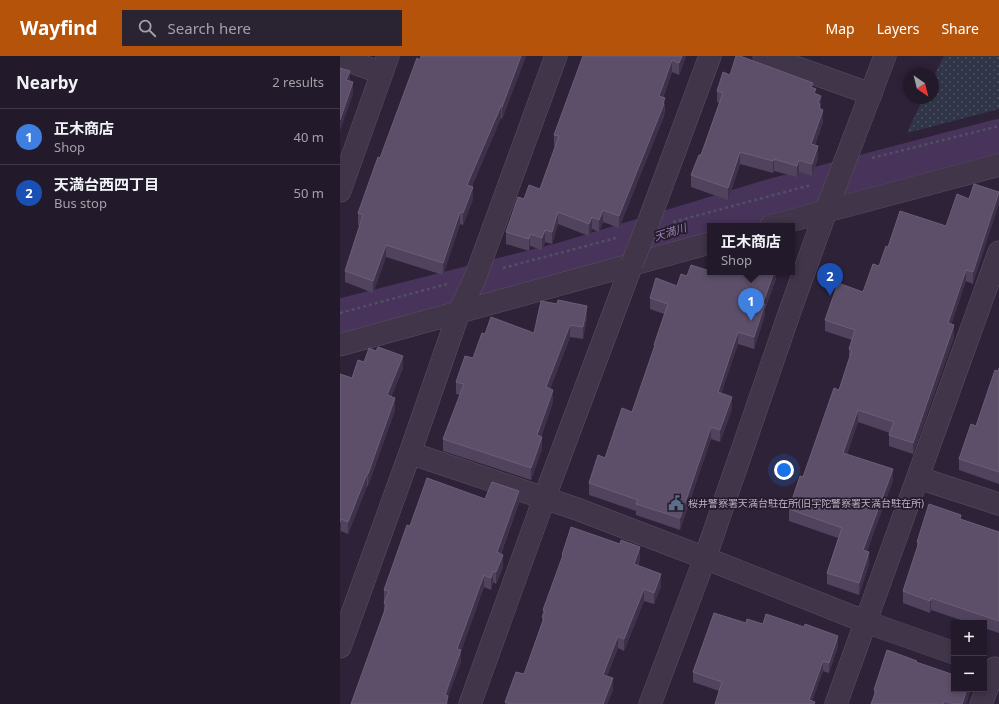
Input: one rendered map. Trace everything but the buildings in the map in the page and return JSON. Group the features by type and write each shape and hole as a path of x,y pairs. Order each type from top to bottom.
{"street":[{"path":"340,647 459,312 475,278 556,56"},
{"path":"470,704 544,499 710,56"},
{"path":"764,56 871,94"},
{"path":"650,704 706,558 787,318 885,56"},
{"path":"340,58 385,65 340,191"},
{"path":"782,223 999,165"},
{"path":"340,345 707,244"},
{"path":"836,704 891,550 919,478 999,252"},
{"path":"410,453 577,509 706,558 866,622 951,652"},
{"path":"919,478 999,504"},
{"path":"982,704 993,667"}],"path":[{"path":"670,223 841,171 999,126"},
{"path":"501,269 616,238"},
{"path":"340,313 447,284"}],"shaded area":[{"path":"944,56 999,56 999,109 907,133 920,104 939,104 938,68"}],"waterway":[{"name":"天満川","path":"340,321 564,264 775,200 999,141"}],"place":[{"name":"天満台西四丁目","path":"830,296"},
{"name":"正木商店","path":"751,321"},
{"name":"桜井警察署天満台駐在所(旧宇陀警察署天満台駐在所)","path":"676,503"}]}
